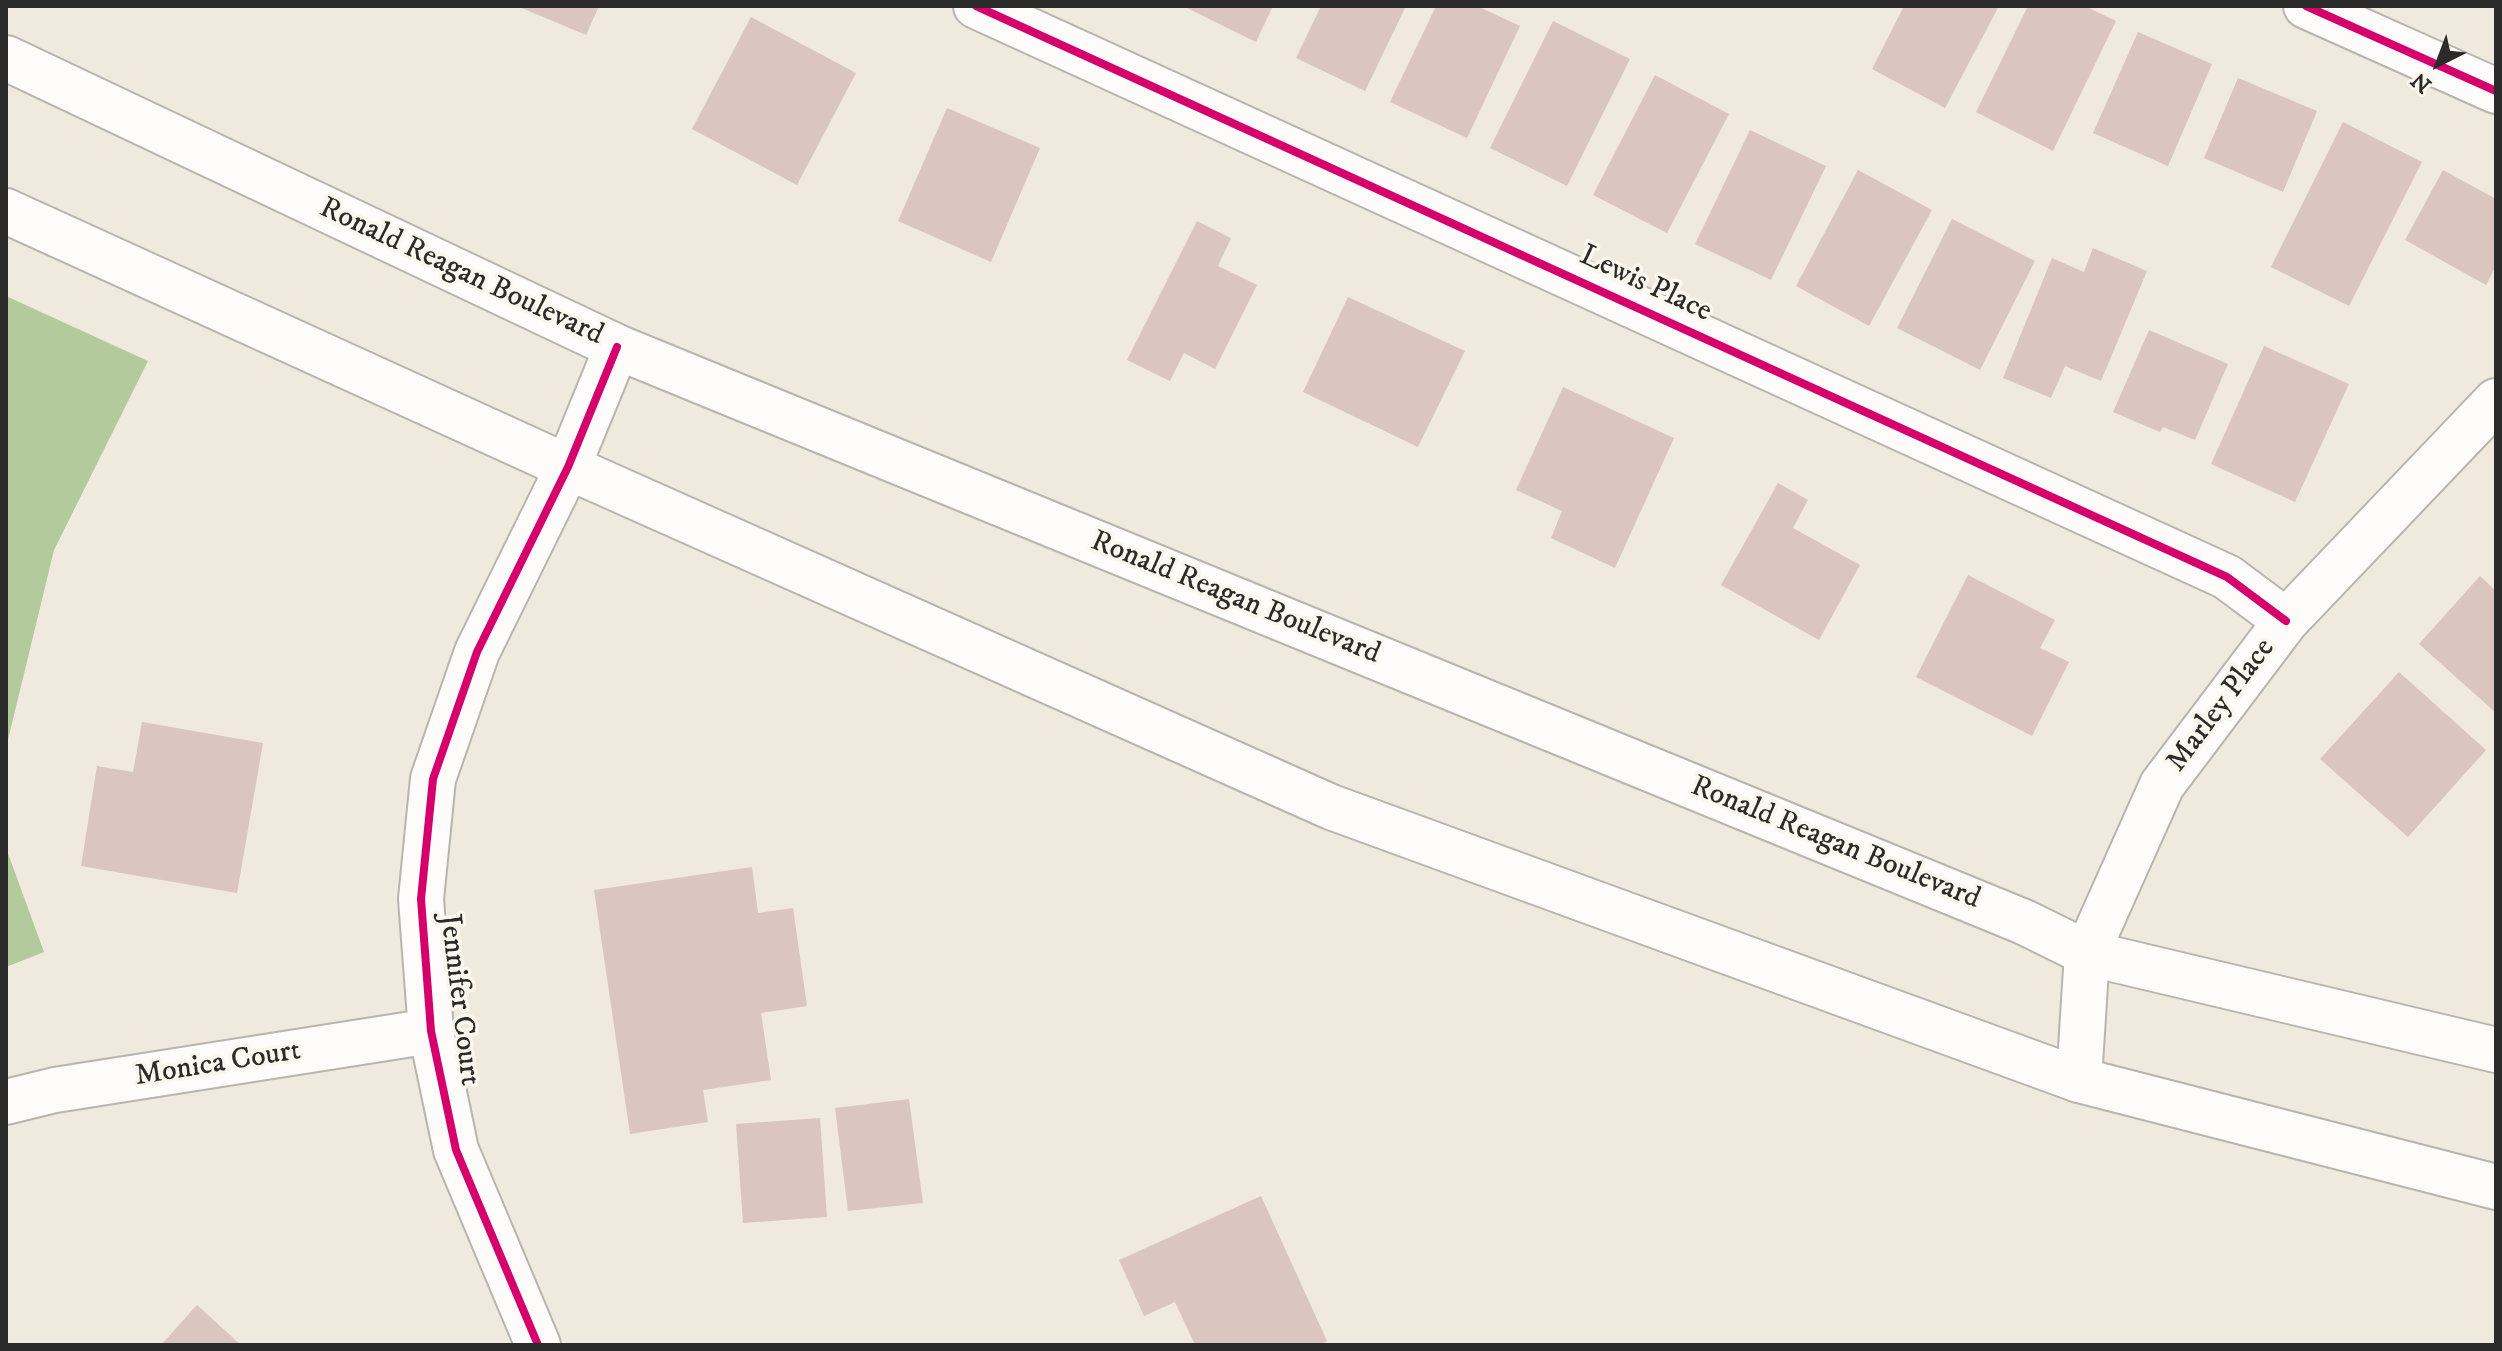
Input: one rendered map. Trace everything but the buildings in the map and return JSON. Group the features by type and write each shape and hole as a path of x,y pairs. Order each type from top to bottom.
{"main road":[{"name":"Lewis Place","path":"976,6 2227,577 2286,621"},
{"path":"2306,6 2496,91"},
{"name":"Ronald Reagan Boulevard","path":"6,58 617,347 2024,922 2087,953 2496,1050"},
{"path":"6,211 568,467 1331,807 2079,1080 2496,1187"},
{"name":"Jennifer Court","path":"538,1345 456,1150 431,1031 421,899 433,779 477,652 568,467 617,347"},
{"name":"Marley Place","path":"2079,1080 2087,953 2162,785 2286,621 2496,401"},
{"name":"Monica Court","path":"6,1102 71,1088 431,1031"}],"green space":[{"path":"6,296 148,361 54,550 6,748"},
{"path":"6,848 44,952 6,967"}],"cycle path":[{"path":"976,6 2227,577 2286,621"},
{"path":"2306,6 2496,91"},
{"path":"538,1345 456,1150 431,1031 421,899 433,779 477,652 568,467 617,347"}]}
